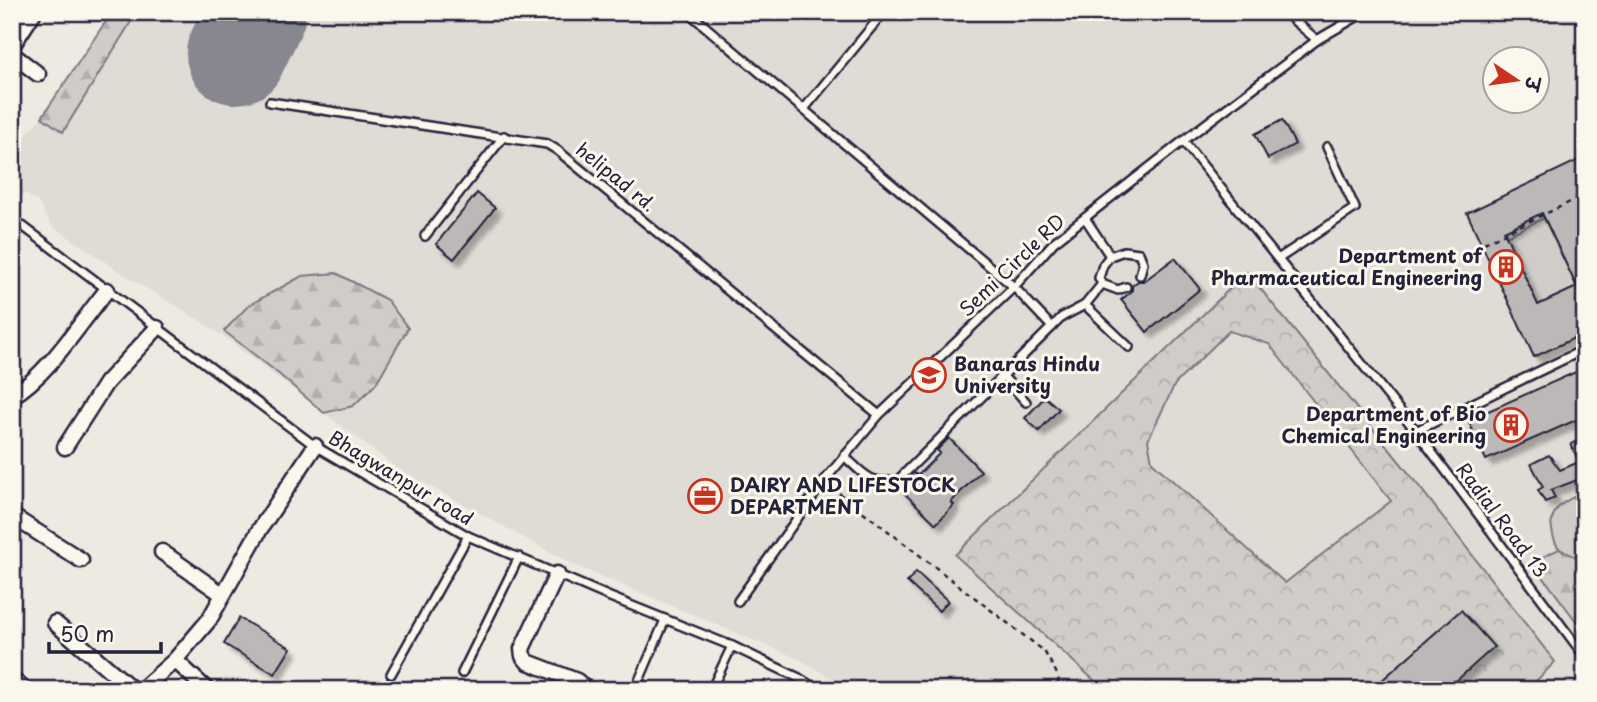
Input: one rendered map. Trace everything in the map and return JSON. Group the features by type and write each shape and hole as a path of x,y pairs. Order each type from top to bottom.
{"street":[{"path":"12,46 34,12"},
{"path":"12,54 38,74"},
{"path":"12,396 31,383 43,370 107,290"},
{"path":"65,447 106,383 157,328"},
{"path":"141,690 175,660 209,620 260,529 315,446"},
{"path":"12,516 81,560"},
{"path":"162,552 222,594"},
{"path":"557,574 522,649 523,656 528,662 577,681 586,690"},
{"path":"55,623 133,690"},
{"path":"175,660 207,690"},
{"path":"12,680 26,690"}],"lane":[{"path":"688,12 1014,287 1052,327"},
{"path":"804,109 884,12"},
{"path":"1284,12 1317,40"},
{"name":"Semi Circle RD","path":"737,601 824,481 879,415 1014,287 1054,242 1317,40 1365,12"},
{"name":"helipad rd.","path":"270,102 504,136 538,142 557,150 879,415"},
{"path":"425,236 504,136"},
{"name":"Radial Road 13","path":"1183,141 1416,431 1585,657"},
{"path":"1278,260 1355,208 1327,147"},
{"name":"Bhagwanpur road","path":"12,218 315,446 468,536 732,646 818,690"},
{"path":"1085,218 1110,256"},
{"path":"1126,287 1118,290 1102,284 1099,278 1103,265 1110,256 1132,250 1139,253 1143,263 1140,275"},
{"path":"844,456 871,480 885,483 898,480 1002,375 1052,327 1073,310 1085,305 1102,284"},
{"path":"1085,305 1129,347"},
{"path":"1416,431 1585,349"},
{"path":"1002,375 1026,402"},
{"path":"391,674 468,536"},
{"path":"462,673 519,557"},
{"path":"635,690 665,620"},
{"path":"711,690 732,646"},
{"path":"1581,690 1585,686"}],"path":[{"path":"1484,243 1585,195"},
{"path":"824,481 1044,652 1056,672 1062,690"}],"shaded area":[{"name":"Banaras Hindu University","path":"112,12 1585,12 1585,690 851,690 799,659 574,565 397,468 223,336 126,276 51,225 38,202 12,185 12,151 42,117"}],"green space":[{"path":"112,12 137,12 63,132 42,117"},
{"path":"1544,218 1577,287 1538,305 1506,236"},
{"path":"1247,272 1415,481 1555,662 1527,690 1105,690 955,555","holes":["1229,331 1269,344 1391,501 1285,583 1152,462 1148,440 1175,384"]},
{"path":"336,273 387,300 408,328 375,385 353,406 324,413 224,331 249,305 302,276"},
{"path":"1585,493 1585,552 1576,557 1557,546 1552,523 1560,505"},
{"path":"1559,549 1576,557 1585,552 1585,633 1532,562"}],"building":[{"path":"1282,120 1295,144 1268,159 1255,134"},
{"name":"Department of Pharmaceutical Engineering","path":"1585,157 1585,191 1576,196 1585,215 1585,333 1534,357 1467,213","holes":["1542,213 1577,287 1538,305 1504,231"]},
{"path":"477,193 495,208 454,259 436,244"},
{"path":"1175,258 1200,289 1147,332 1121,300 1132,291 1132,286 1138,281 1144,281"},
{"name":"Department of Bio Chemical Engineering","path":"1578,371 1585,384 1585,416 1486,460 1468,420"},
{"path":"1045,397 1059,409 1039,431 1025,418"},
{"path":"1585,437 1585,477 1551,490 1555,498 1545,502 1538,490 1543,487 1531,464 1549,455 1560,470 1579,462 1571,444"},
{"path":"949,438 981,471 951,502 954,505 936,524 899,488 913,473 918,475 940,453 937,450"},
{"path":"916,572 948,601 939,611 907,582"},
{"path":"1461,610 1494,647 1446,690 1371,690"},
{"path":"239,618 291,648 275,674 224,644"}],"runway":[{"path":"236,54 256,12"}],"place":[{"name":"Department of Pharmaceutical Engineering","path":"1506,267"},
{"name":"Banaras Hindu University","path":"929,375"},
{"name":"Department of Bio Chemical Engineering","path":"1511,425"},
{"name":"DAIRY AND LIFESTOCK DEPARTMENT","path":"705,496"}]}
